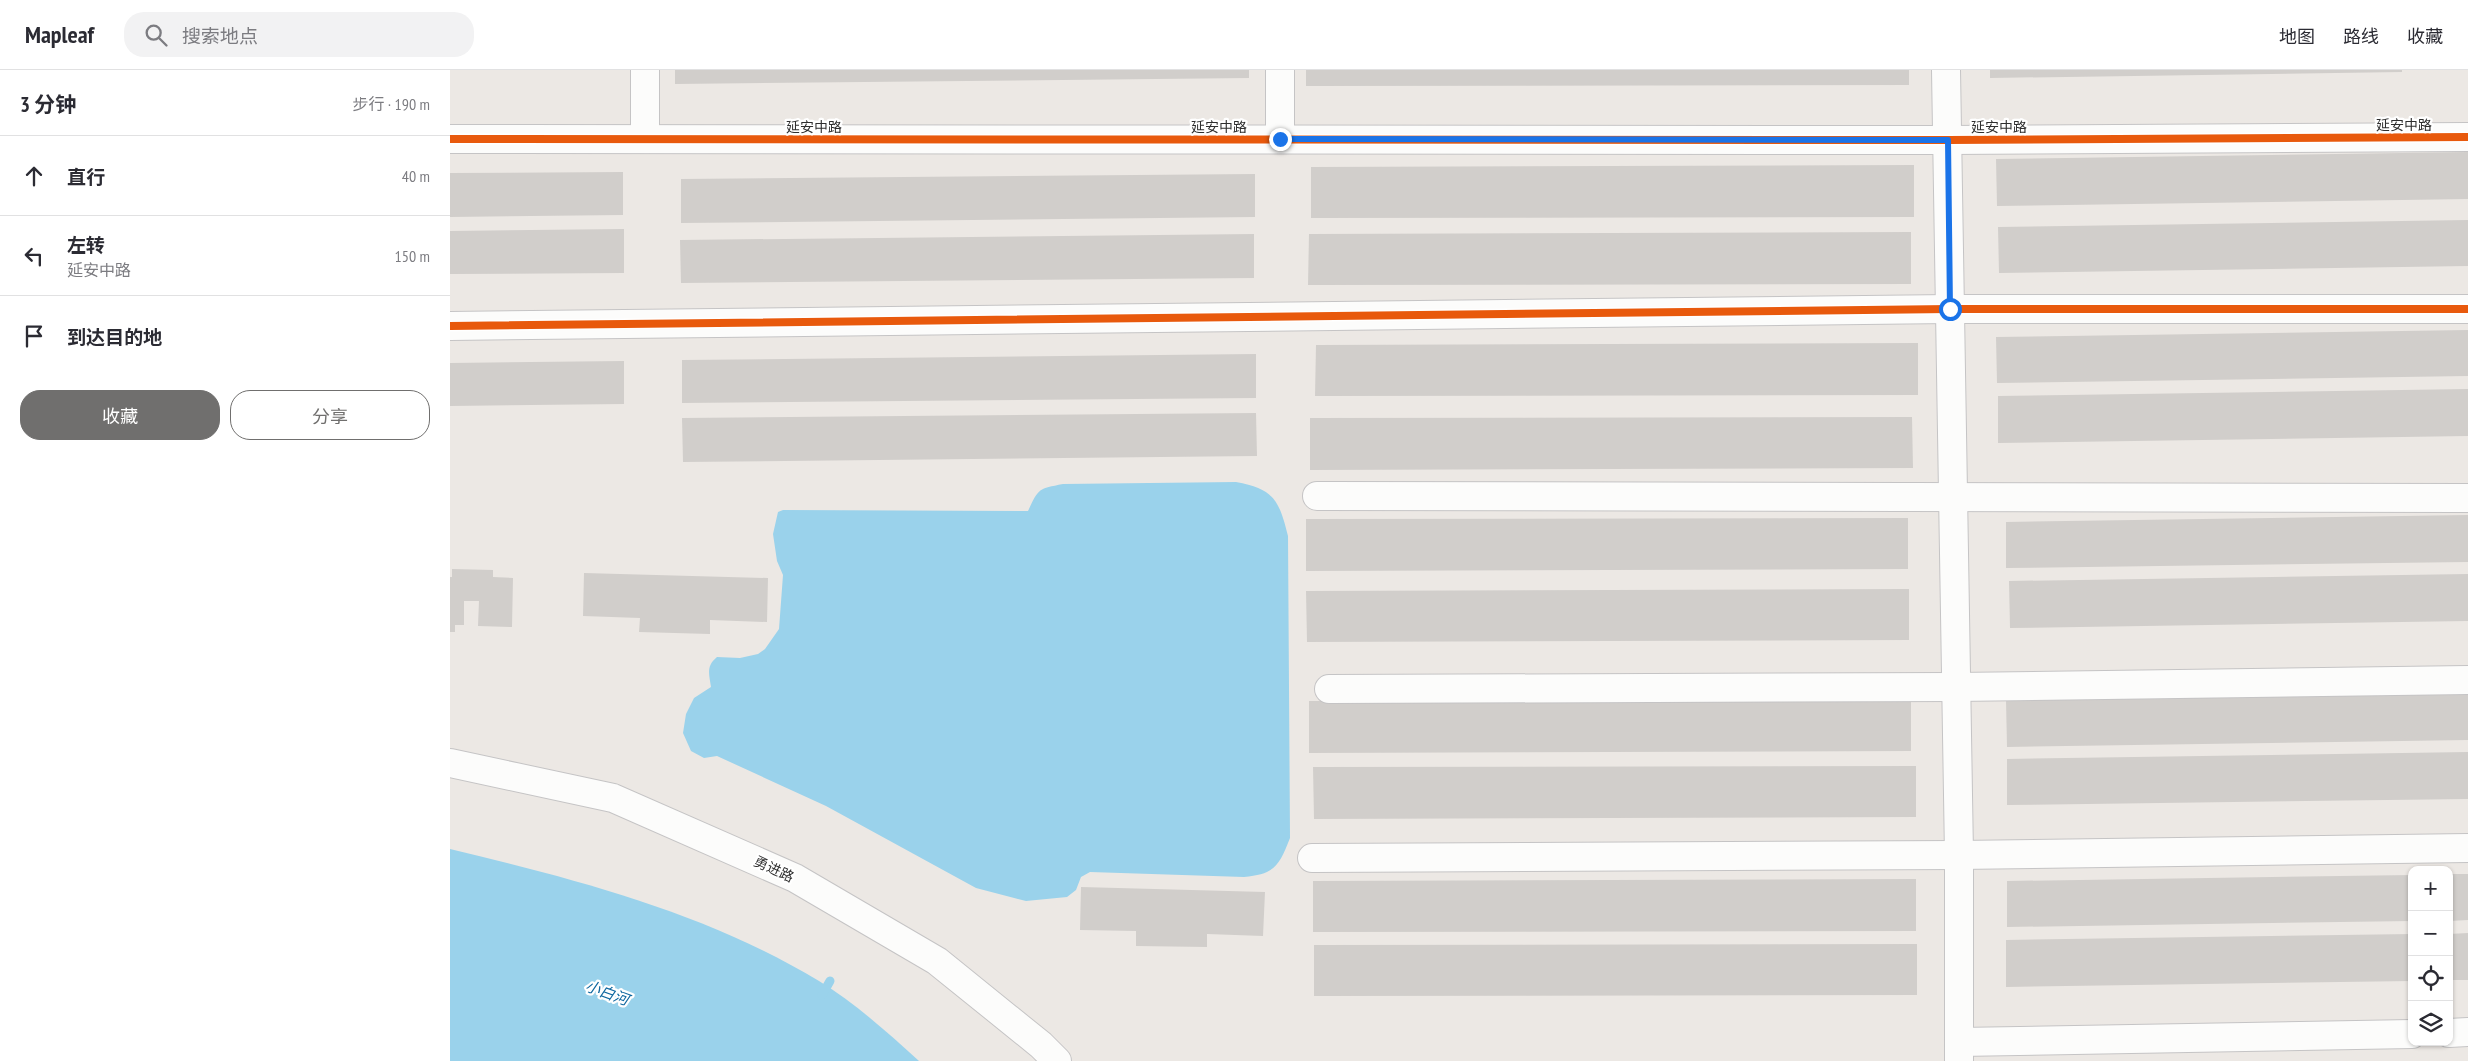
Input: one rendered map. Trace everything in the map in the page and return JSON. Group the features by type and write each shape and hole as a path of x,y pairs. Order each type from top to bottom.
{"street":[{"path":"645,70 645,139"},
{"path":"1280,70 1280,139"},
{"path":"1946,70 1959,855 1959,1051 2408,1034"},
{"name":"延安中路","path":"450,139 1948,140 2468,137"},
{"path":"450,326 1950,309 2468,309"},
{"path":"1317,496 2468,498"},
{"path":"1329,689 1956,686 2468,680"},
{"name":"勇进路","path":"450,763 613,798 795,878 937,961 1041,1045 1057,1061"},
{"path":"1312,858 1959,855 2468,848"},
{"path":"2453,1033 2468,1032"}],"water":[{"path":"1236,482 1259,488 1273,498 1278,505 1288,536 1290,838 1279,862 1263,874 1244,877 1090,872 1081,877 1076,890 1067,897 1026,901 976,888 826,806 717,756 704,758 691,751 683,733 686,714 694,698 711,687 709,670 711,664 717,657 740,658 758,654 765,649 779,629 783,575 777,561 773,534 778,512 783,510 1028,511 1040,491 1063,484"},
{"name":"小白河","path":"450,849 593,886 686,917 732,936 776,957 819,981 870,1018 919,1061 450,1061"}],"building":[{"path":"675,70 1249,70 1249,78 675,84"},
{"path":"1306,70 1909,70 1909,85 1306,86"},
{"path":"1990,70 2402,70 2402,72 1990,78"},
{"path":"2468,152 2468,199 1997,206 1996,159"},
{"path":"1914,165 1914,217 1311,218 1311,167"},
{"path":"623,172 623,215 450,217 450,173"},
{"path":"1255,174 1255,217 681,223 681,179"},
{"path":"2468,220 2468,266 1999,273 1998,227"},
{"path":"624,229 624,273 450,274 450,231"},
{"path":"1911,232 1911,284 1308,285 1309,234"},
{"path":"1254,234 1254,278 681,283 680,240"},
{"path":"2468,330 2468,376 1997,383 1996,337"},
{"path":"1918,343 1918,395 1315,396 1316,345"},
{"path":"1256,354 1256,398 682,403 682,360"},
{"path":"624,361 624,404 450,406 450,363"},
{"path":"2468,389 2468,436 1998,443 1998,396"},
{"path":"1256,413 1257,456 683,462 682,418"},
{"path":"1912,417 1913,468 1310,470 1310,418"},
{"path":"2468,515 2468,562 2006,568 2006,522"},
{"path":"1908,518 1908,569 1306,571 1306,519"},
{"path":"452,569 493,570 493,577 513,578 512,627 478,626 479,601 464,601 464,625 455,625 455,632 450,632 450,577 452,577"},
{"path":"584,573 768,578 767,622 710,620 710,634 639,632 640,618 583,616"},
{"path":"2468,574 2468,621 2010,628 2009,581"},
{"path":"1909,589 1909,640 1307,642 1306,591"},
{"path":"2468,693 2468,740 2007,747 2006,700"},
{"path":"1911,700 1911,751 1309,753 1309,701"},
{"path":"2468,752 2468,799 2007,805 2007,759"},
{"path":"1916,766 1916,817 1314,819 1313,767"},
{"path":"2453,874 2468,874 2468,920 2453,921"},
{"path":"2408,875 2408,921 2007,927 2007,881"},
{"path":"1916,879 1916,931 1313,932 1313,881"},
{"path":"1081,887 1265,892 1263,936 1207,934 1207,947 1136,946 1136,931 1080,930"},
{"path":"2468,933 2468,980 2453,980 2453,934"},
{"path":"2408,934 2408,981 2006,987 2006,940"},
{"path":"1917,944 1917,995 1314,996 1314,945"}],"waterway":[{"path":"822,995 830,981"}],"cycle path":[{"path":"450,139 1948,140 2468,137"},
{"path":"450,326 1950,309 2468,309"}],"route":[{"path":"1280,139 1948,140 1950,309"}]}
